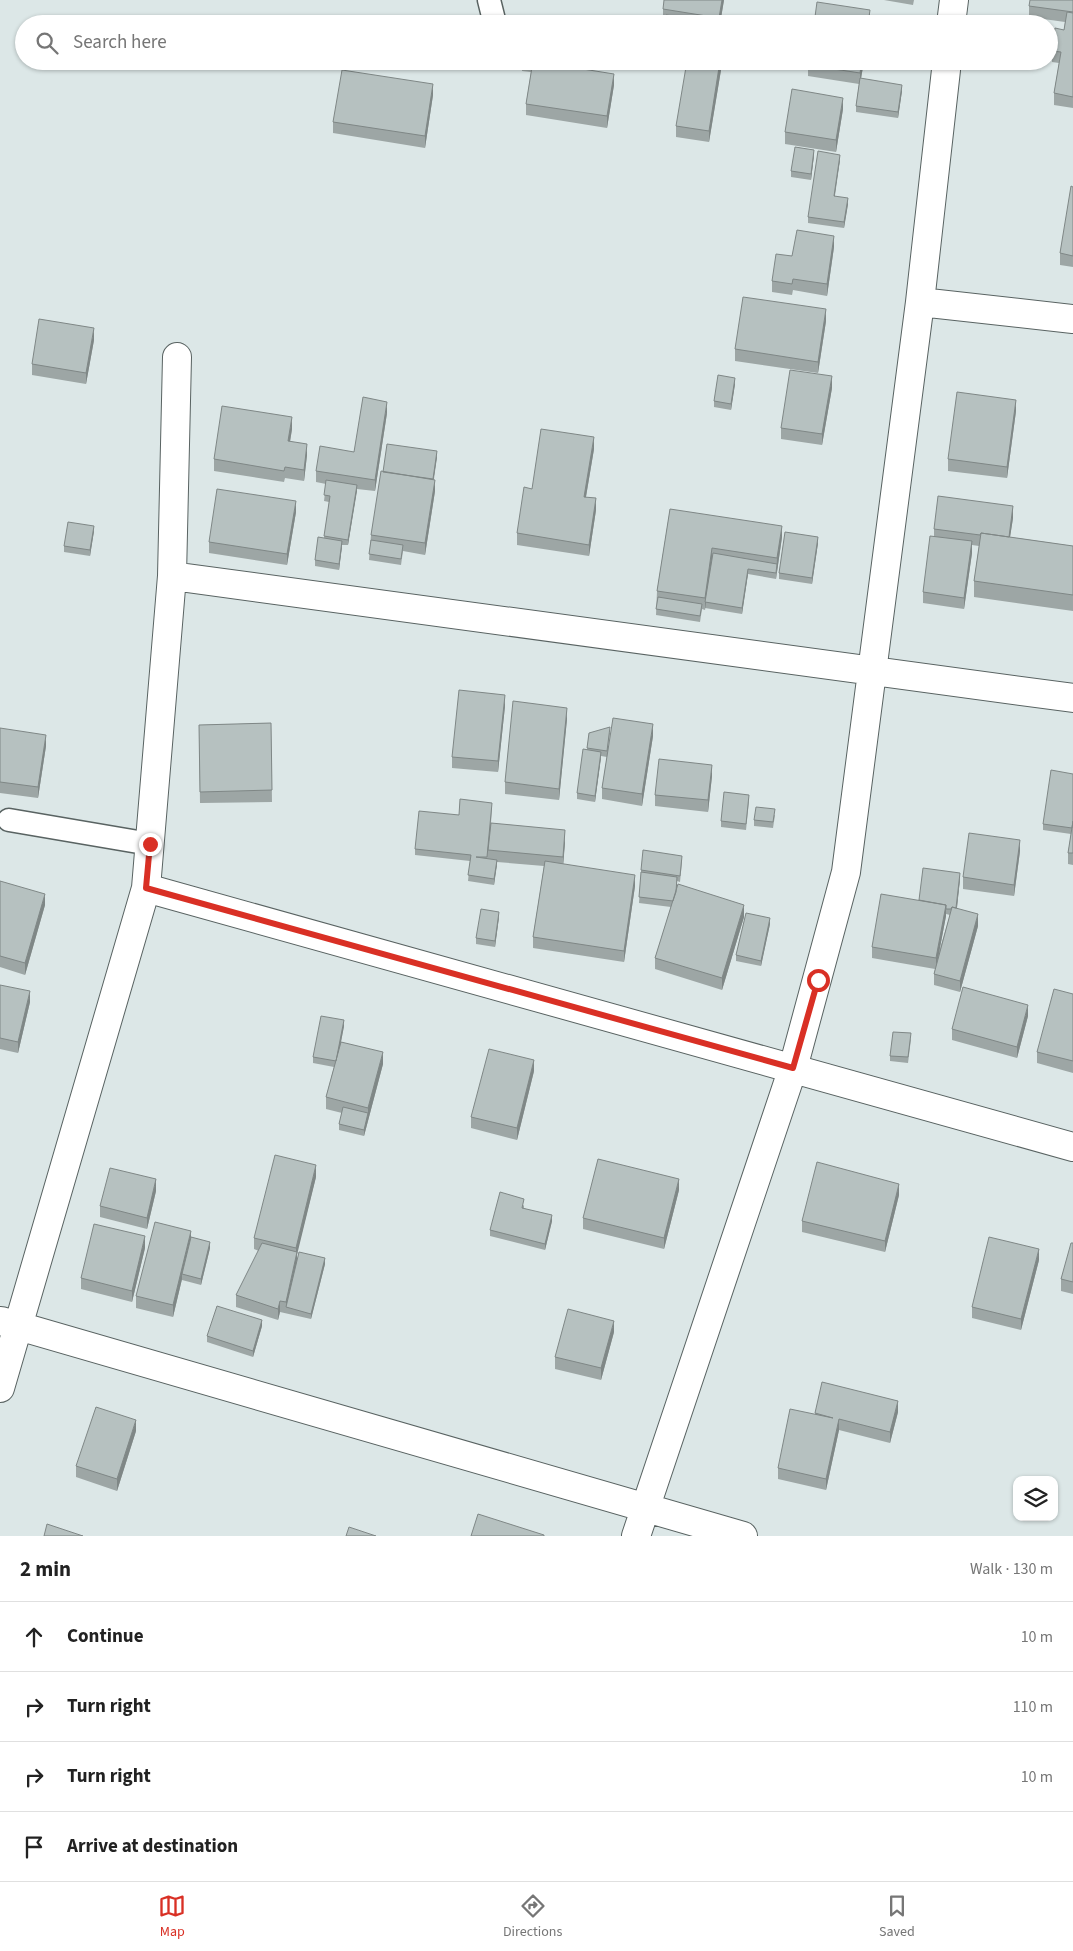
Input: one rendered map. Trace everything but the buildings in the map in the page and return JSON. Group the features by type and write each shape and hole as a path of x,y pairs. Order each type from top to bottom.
{"street":[{"path":"952,15 954,0"},
{"path":"636,1536 793,1068 846,872 920,302 946,70"},
{"path":"920,302 1073,320"},
{"path":"0,1388 9,1323 146,888 172,576 176,357"},
{"path":"172,576 1073,698"},
{"path":"146,888 1073,1147"},
{"path":"9,1323 743,1536"}],"lane":[{"path":"490,0 493,15"},
{"path":"9,820 150,844"}],"route":[{"path":"150,844 146,888 793,1068 818,980"}]}
